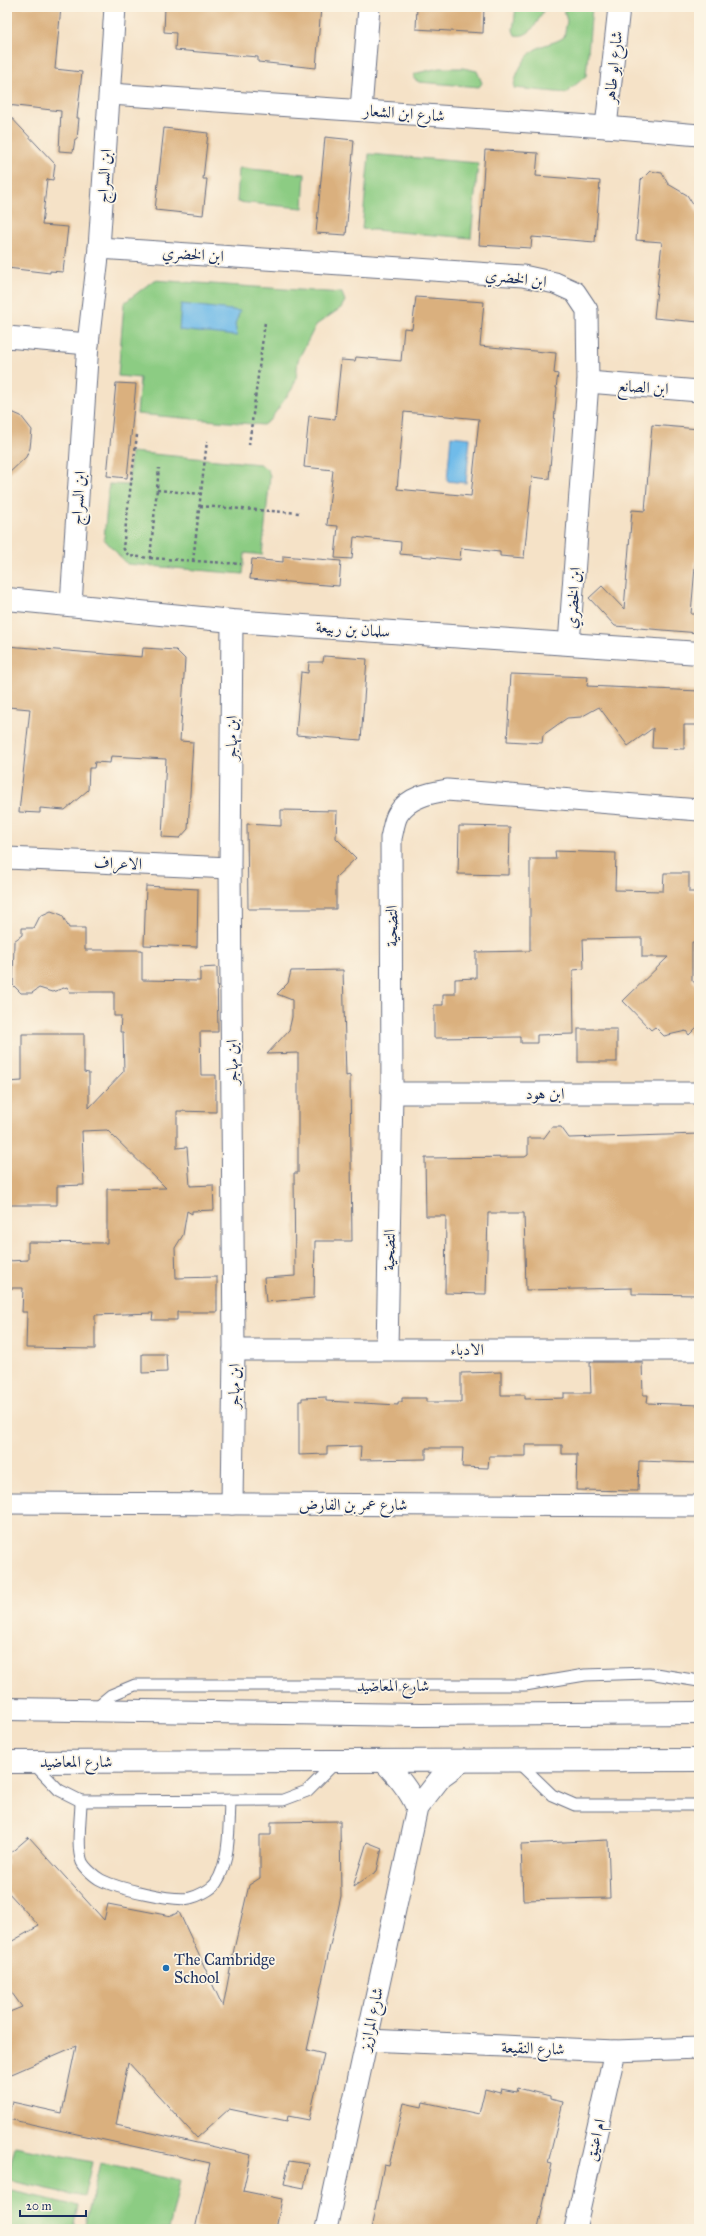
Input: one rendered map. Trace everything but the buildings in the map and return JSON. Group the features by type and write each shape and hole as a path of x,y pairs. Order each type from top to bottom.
{"street":[{"name":"ابن السراج","path":"72,604 88,344 100,248 115,7"},
{"path":"361,110 369,7"},
{"name":"شارع ابو طاهر","path":"606,127 619,7"},
{"name":"شارع ابن الشعار","path":"110,94 606,127 699,135"},
{"name":"ابن الخضري","path":"100,248 522,276 555,283 575,292 587,310 588,382 569,644"},
{"path":"7,337 88,344"},
{"name":"ابن الصانع","path":"588,382 699,391"},
{"name":"سلمان بن ربيعة","path":"7,599 72,604 232,621 699,653"},
{"name":"ابن مهاجر","path":"232,621 230,868 234,1350 232,1504"},
{"name":"التضحية","path":"387,1349 392,1093 391,838 398,814 412,800 427,793 447,790 699,810"},
{"name":"الاعراف","path":"7,858 230,868"},
{"name":"ابن هود","path":"392,1093 699,1093"},
{"name":"الادباء","path":"234,1350 699,1350"},
{"name":"شارع عمر بن الفارض","path":"7,1503 699,1506"},
{"name":"شارع المعاضيد","path":"7,1709 420,1715 699,1713"},
{"name":"شارع المرازيز","path":"326,2229 417,1808 442,1776 464,1760"},
{"name":"شارع المعاضيد","path":"7,1762 699,1760"},
{"path":"383,1761 403,1782 411,1794 417,1808"},
{"name":"شارع النقيعة","path":"366,2040 614,2051 699,2048"},
{"name":"ام اعنيق","path":"575,2229 614,2051"}],"lane":[{"name":"شارع المعاضيد","path":"92,1710 111,1695 135,1685 525,1685 585,1675 649,1673 699,1681"},
{"path":"517,1760 552,1795 575,1806 699,1805"},
{"name":"شارع المعاضيد","path":"31,1761 59,1790 82,1801 283,1800 307,1791 337,1761"},
{"path":"82,1801 79,1850 82,1862 89,1871 100,1880 142,1892 173,1898 189,1898 202,1893 215,1884 222,1873 228,1838 230,1800"}],"path":[{"path":"249,445 265,322"},
{"path":"137,435 123,548 129,556 241,564"},
{"path":"193,561 208,441"},
{"path":"150,558 159,468"},
{"path":"157,490 201,494"},
{"path":"200,506 299,513"}],"green space":[{"path":"516,7 545,7 534,27 530,31 526,34 515,35 513,30"},
{"path":"563,7 592,7 586,76 566,93 514,88 518,71 525,59 538,48 558,41 564,37 567,21"},
{"path":"439,68 463,68 477,71 482,83 479,87 419,82 414,79 414,75 417,73"},
{"path":"369,154 478,163 471,238 362,229"},
{"path":"239,168 305,174 303,208 237,202"},
{"path":"154,280 342,293 345,301 341,308 316,325 298,360 296,379 292,389 270,420 263,425 137,414 140,378 118,376 124,303"},
{"path":"131,452 260,464 268,470 270,476 262,555 245,553 243,574 127,564 104,539 109,484 128,485"},
{"path":"15,2146 92,2162 84,2197 7,2180"},
{"path":"100,2163 180,2181 169,2229 84,2229"},
{"path":"7,2190 79,2206 74,2229 17,2229 7,2227"}],"water":[{"path":"181,304 240,311 235,324 237,336 179,330"},
{"path":"451,436 470,438 466,483 447,481"}],"place":[{"name":"The Cambridge School","path":"166,1968"}]}
